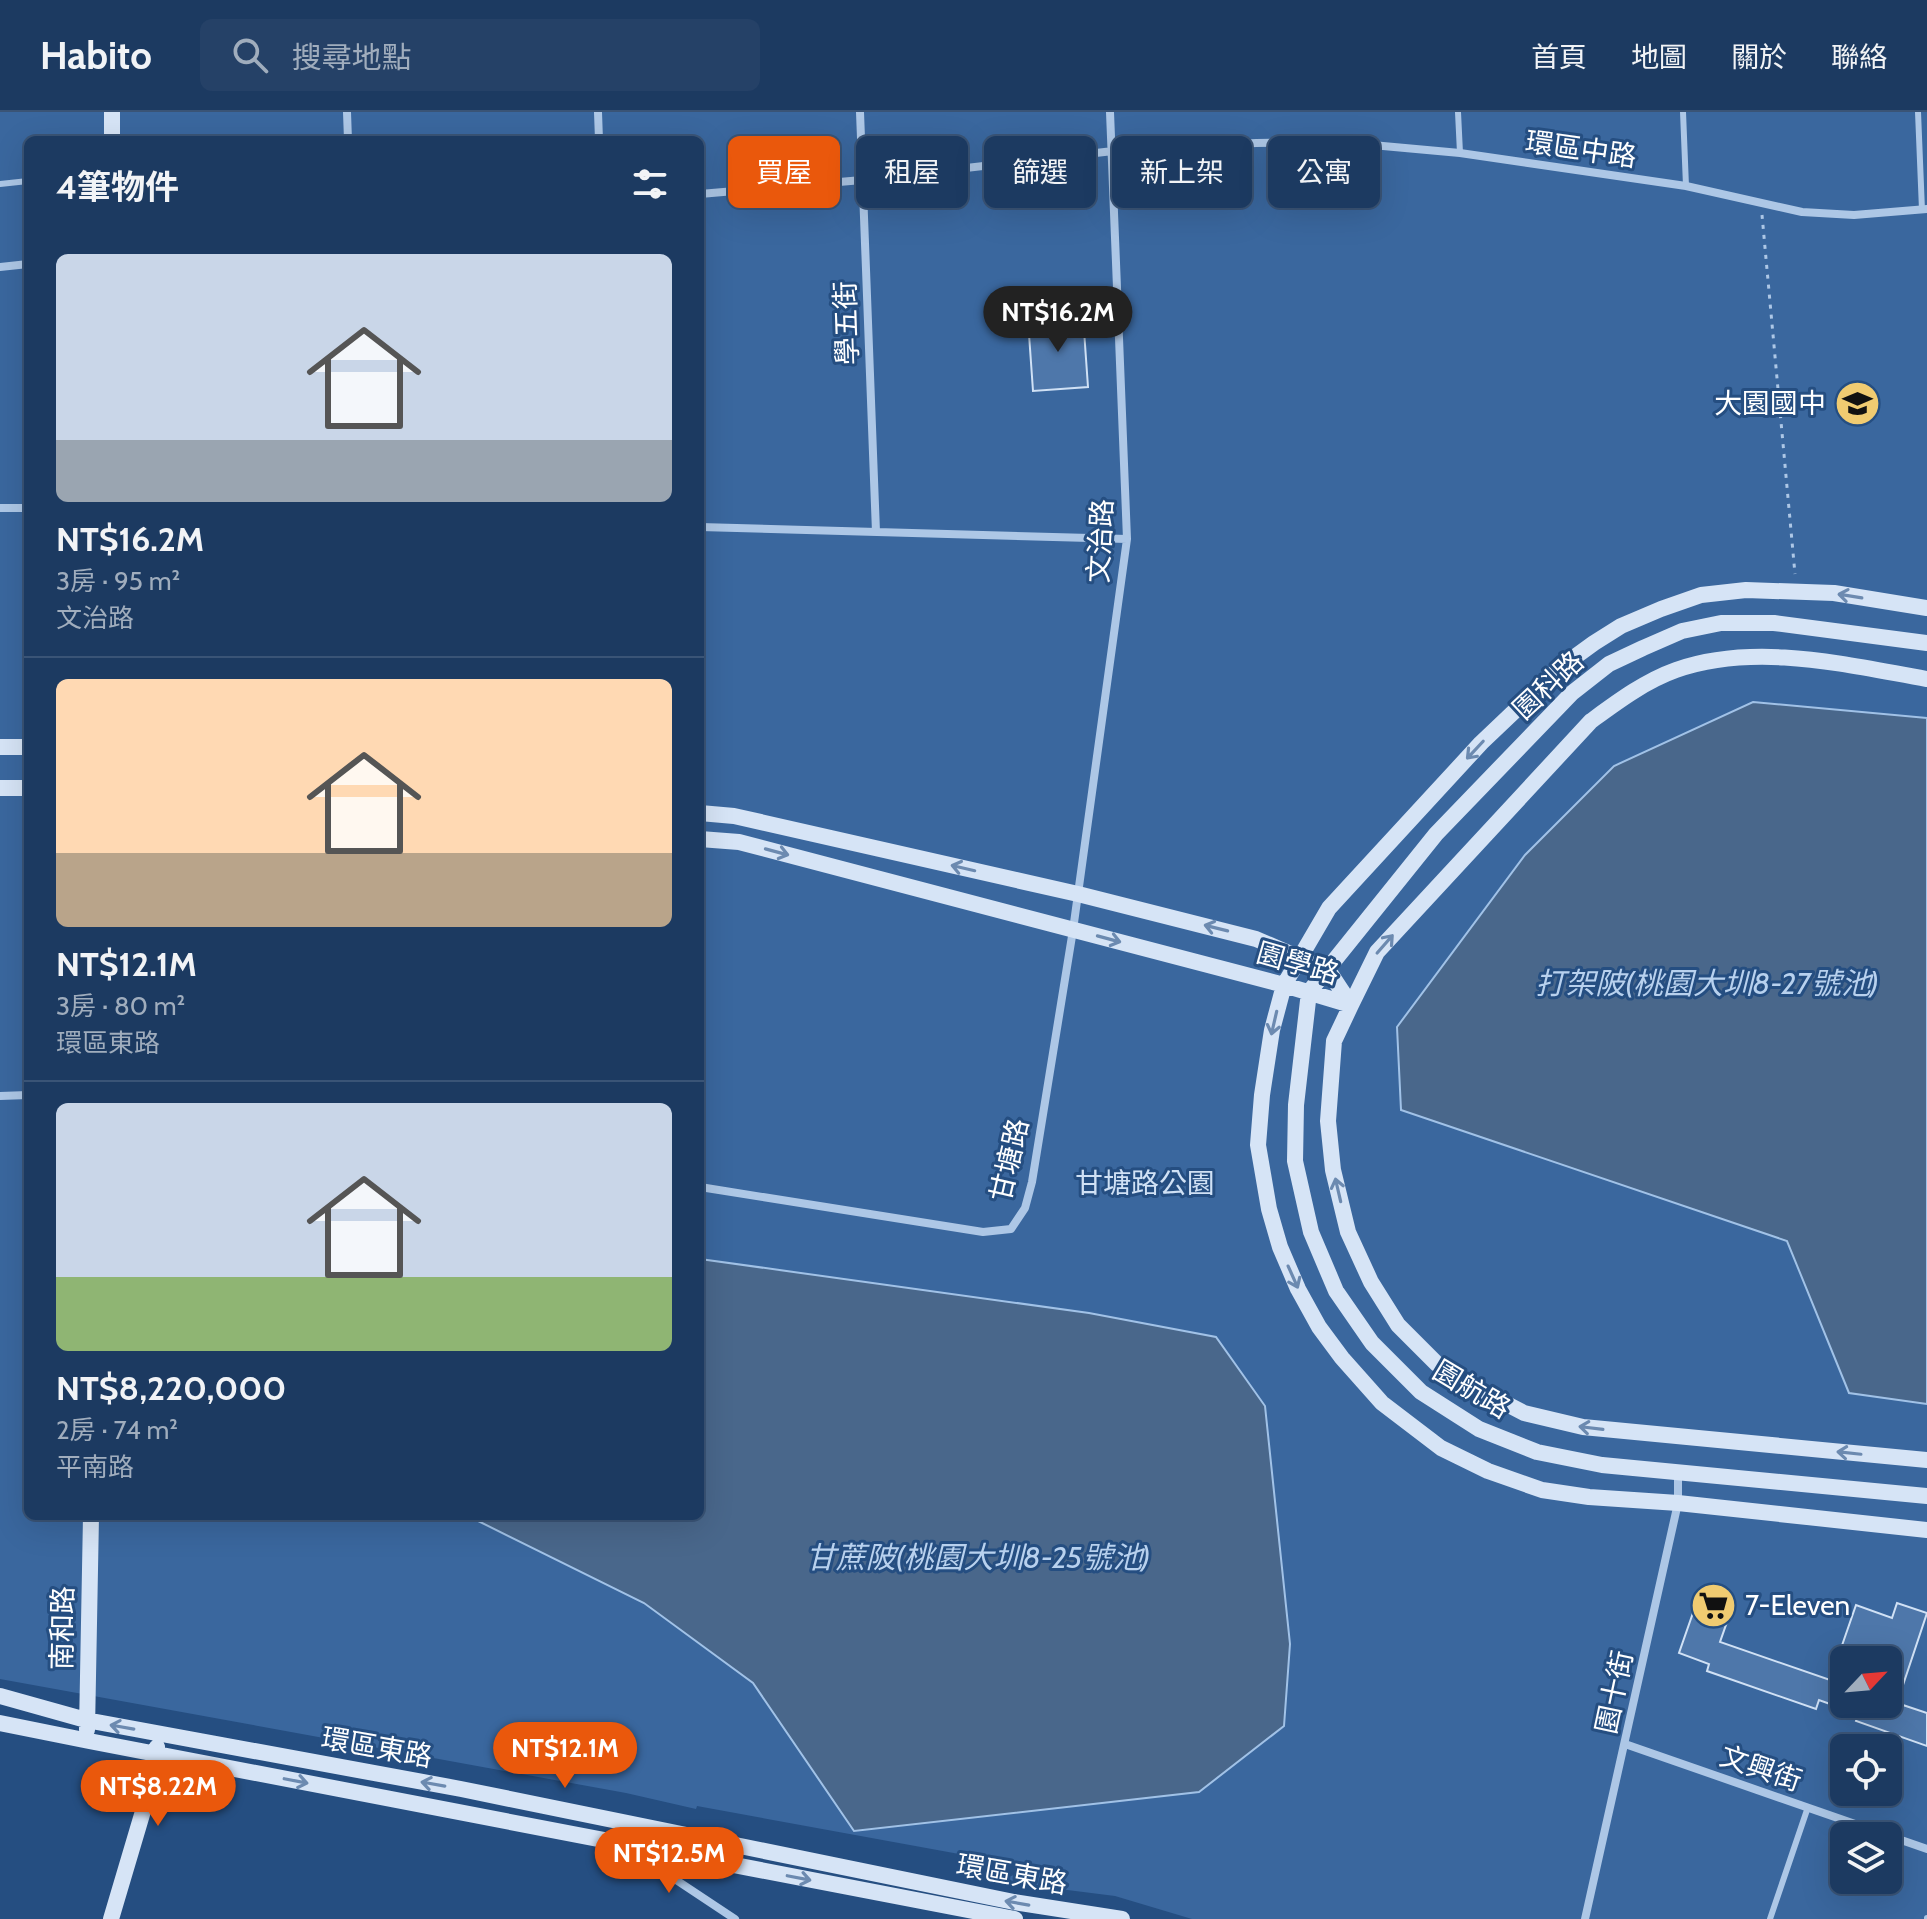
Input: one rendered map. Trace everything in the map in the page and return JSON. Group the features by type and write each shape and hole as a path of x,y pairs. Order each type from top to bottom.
{"street":[{"path":"112,112 112,136"},
{"path":"347,112 348,136"},
{"path":"598,112 599,136"},
{"name":"學五街","path":"860,112 861,136"},
{"name":"文治路","path":"1110,112 1112,138"},
{"name":"環區中路","path":"1252,143 1339,142 1460,153 1686,186 1802,212 1854,215 1925,210"},
{"name":"環區中路","path":"968,168 1112,151"},
{"name":"環區中路","path":"704,194 856,181"},
{"name":"學五街","path":"863,208 876,532"},
{"name":"文治路","path":"1073,930 1127,539 1115,208"},
{"path":"0,267 24,264"},
{"path":"0,508 24,508"},
{"path":"704,527 1127,539"},
{"path":"1927,608 1834,593 1746,590 1701,595 1621,626 1561,667 1481,743 1329,908 1284,985 1272,1030 1258,1145 1273,1222 1286,1261 1319,1327 1382,1403 1441,1448 1488,1471 1542,1490 1927,1530"},
{"name":"園科路","path":"1309,992 1436,834 1572,693 1609,664 1682,631 1721,623 1774,623 1826,628 1927,643"},
{"path":"1927,679 1802,659 1755,656 1713,661 1675,670 1631,693 1591,721 1377,952 1334,1041 1328,1121 1337,1186 1348,1232 1371,1282 1398,1325 1437,1364 1474,1387 1524,1413 1583,1427 1927,1460"},
{"path":"0,747 24,747"},
{"path":"0,788 24,788"},
{"name":"園學路","path":"704,813 734,816 1078,894 1256,939 1328,970 1351,1005"},
{"name":"園學路","path":"704,839 739,842 1351,1005"},
{"name":"甘塘路","path":"704,1188 983,1232 1011,1229 1025,1208 1032,1182 1073,930"},
{"name":"園航路","path":"1309,992 1296,1105 1295,1161 1311,1232 1336,1291 1372,1343 1421,1392 1479,1429 1537,1452 1602,1465 1927,1496"},
{"path":"0,1096 24,1095"},
{"name":"園十街","path":"1585,1919 1678,1503 1678,1472"},
{"name":"南和路","path":"89,1741 86,1720 91,1520"},
{"name":"環區東路","path":"0,1696 86,1720 476,1792 1014,1902 1122,1919"},
{"name":"環區東路","path":"0,1723 1015,1919"},
{"path":"111,1919 149,1791 158,1733"},
{"name":"文興街","path":"1625,1744 1927,1849"},
{"path":"621,1843 735,1919"}],"lane":[{"path":"1458,112 1460,153"},
{"path":"1683,112 1686,186"},
{"path":"1918,112 1925,210"},
{"path":"0,184 24,181"},
{"path":"1770,1919 1808,1807"}],"path":[{"path":"1761,203 1797,592"}],"green space":[{"name":"甘塘路公園","path":"0,112 1927,112 1927,1919 1192,1919 1115,1896 996,1881 1036,1868 697,1806 696,1809 626,1793 0,1679"}],"water":[{"name":"打架陂(桃園大圳8-27號池)","path":"1753,702 1927,718 1927,1404 1849,1393 1787,1241 1401,1110 1397,1027 1525,855 1614,766"},
{"name":"甘蔗陂(桃園大圳8-25號池)","path":"704,1260 1089,1313 1216,1337 1265,1406 1290,1644 1284,1726 1199,1792 854,1831 753,1683 644,1603 476,1520 704,1520"}],"building":[{"path":"1083,316 1088,387 1033,391 1028,320"},
{"path":"1701,1590 1734,1602 1720,1642 1830,1680 1830,1704 1819,1700 1816,1709 1707,1671 1709,1664 1679,1653"},
{"path":"1897,1603 1927,1613 1902,1688 1902,1646 1842,1646 1856,1605 1892,1618"},
{"path":"1902,1705 1927,1713 1927,1746 1902,1737 1902,1734 1893,1734 1856,1721 1857,1718 1902,1718"}],"place":[{"name":"大園國中","path":"1857,403"},
{"name":"7-Eleven","path":"1714,1605"}]}
